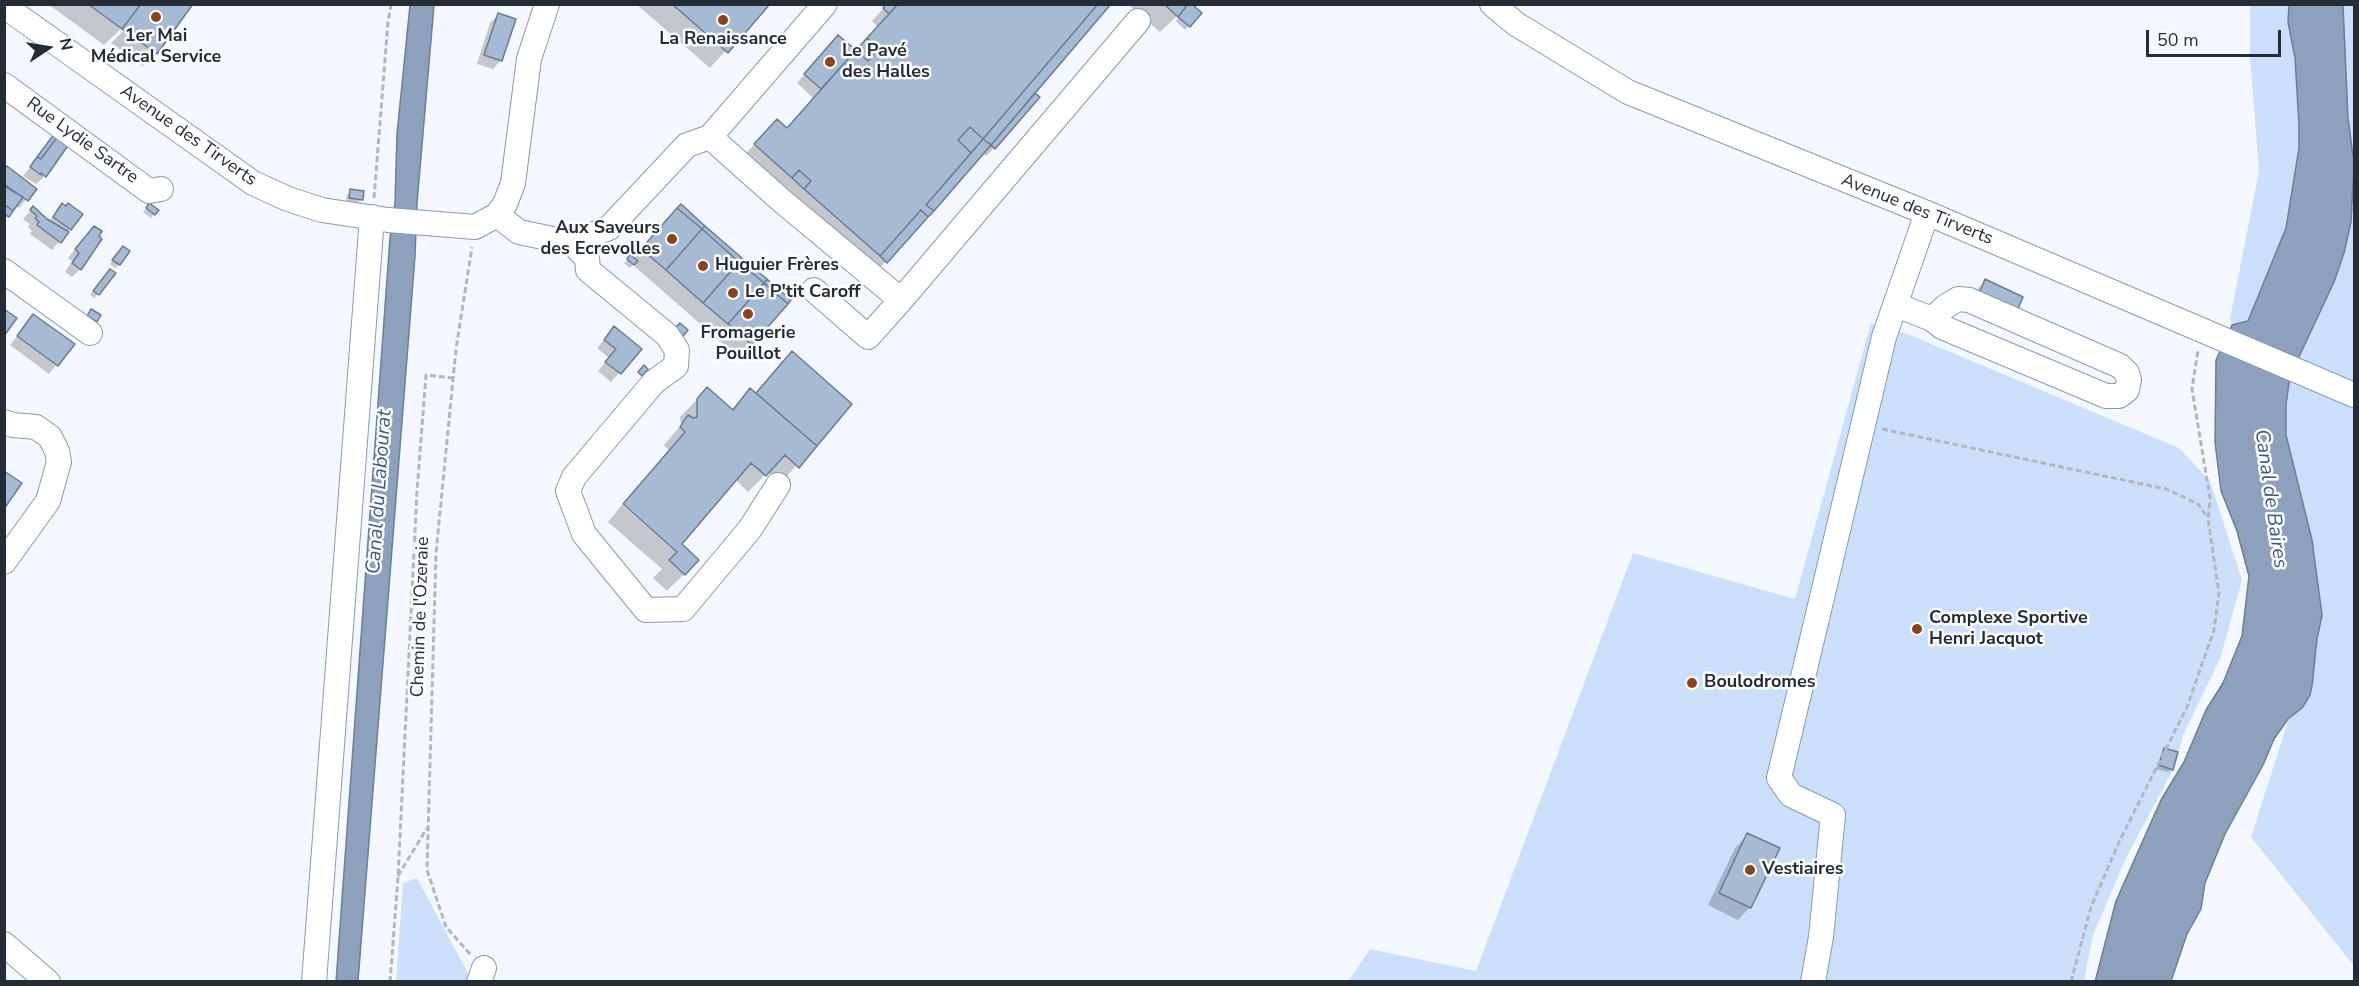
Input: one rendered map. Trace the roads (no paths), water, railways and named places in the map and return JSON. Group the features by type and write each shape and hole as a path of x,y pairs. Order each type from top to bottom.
{"street":[{"path":"547,4 530,59 513,183 505,204 496,215 519,232 572,243 587,258 588,270 667,335 677,350 676,366 654,382 574,477 568,491 585,534 645,610 683,609 750,529 778,485"},
{"path":"572,243 609,228 687,145 710,137 825,4"},
{"name":"Avenue des Tirverts","path":"1492,4 1516,24 1628,92 1927,213 2355,394"},
{"name":"Avenue des Tirverts","path":"4,6 253,183 288,199 322,210 418,223 475,227 496,215"},
{"path":"814,290 868,337 1138,21"},
{"name":"Rue Lydie Sartre","path":"4,85 149,191 161,189"},
{"path":"710,137 782,201 901,300"},
{"path":"1813,981 1821,936 1833,815 1791,795 1779,778 1885,336 1927,213"},
{"path":"314,981 380,219"},
{"path":"4,271 90,333"},
{"path":"1896,304 1932,319 1942,327 2106,396 2119,396 2127,390 2129,380 2127,373 2120,366 1969,300 1958,299 1932,319"},
{"path":"4,422 36,427 50,437 57,451 59,462 48,501 4,562"},
{"path":"4,944 48,981"}],"water":[{"name":"Canal du Labourat","path":"410,5 434,5 358,981 336,982 390,238 395,203 397,134"},
{"name":"Canal de Baires","path":"2289,5 2343,5 2348,118 2354,163 2351,222 2344,253 2334,282 2290,376 2286,405 2286,435 2312,540 2322,615 2312,686 2310,695 2302,708 2288,719 2274,739 2263,765 2225,834 2205,883 2201,909 2187,934 2171,981 2095,982 2116,901 2161,800 2184,762 2206,710 2223,683 2242,636 2249,576 2237,531 2221,491 2215,442 2216,360 2232,325 2248,321 2286,228 2299,148 2295,58 2288,22"}],"place":[{"name":"1er Mai Médical Service","path":"156,17"},
{"name":"La Renaissance","path":"723,20"},
{"name":"Le Pavé des Halles","path":"830,62"},
{"name":"Aux Saveurs des Ecrevolles","path":"672,239"},
{"name":"Huguier Frères","path":"703,266"},
{"name":"Le P'tit Caroff","path":"733,293"},
{"name":"Fromagerie Pouillot","path":"748,314"},
{"name":"Complexe Sportive Henri Jacquot","path":"1917,629"},
{"name":"Boulodromes","path":"1692,683"},
{"name":"Vestiaires","path":"1750,870"}]}
